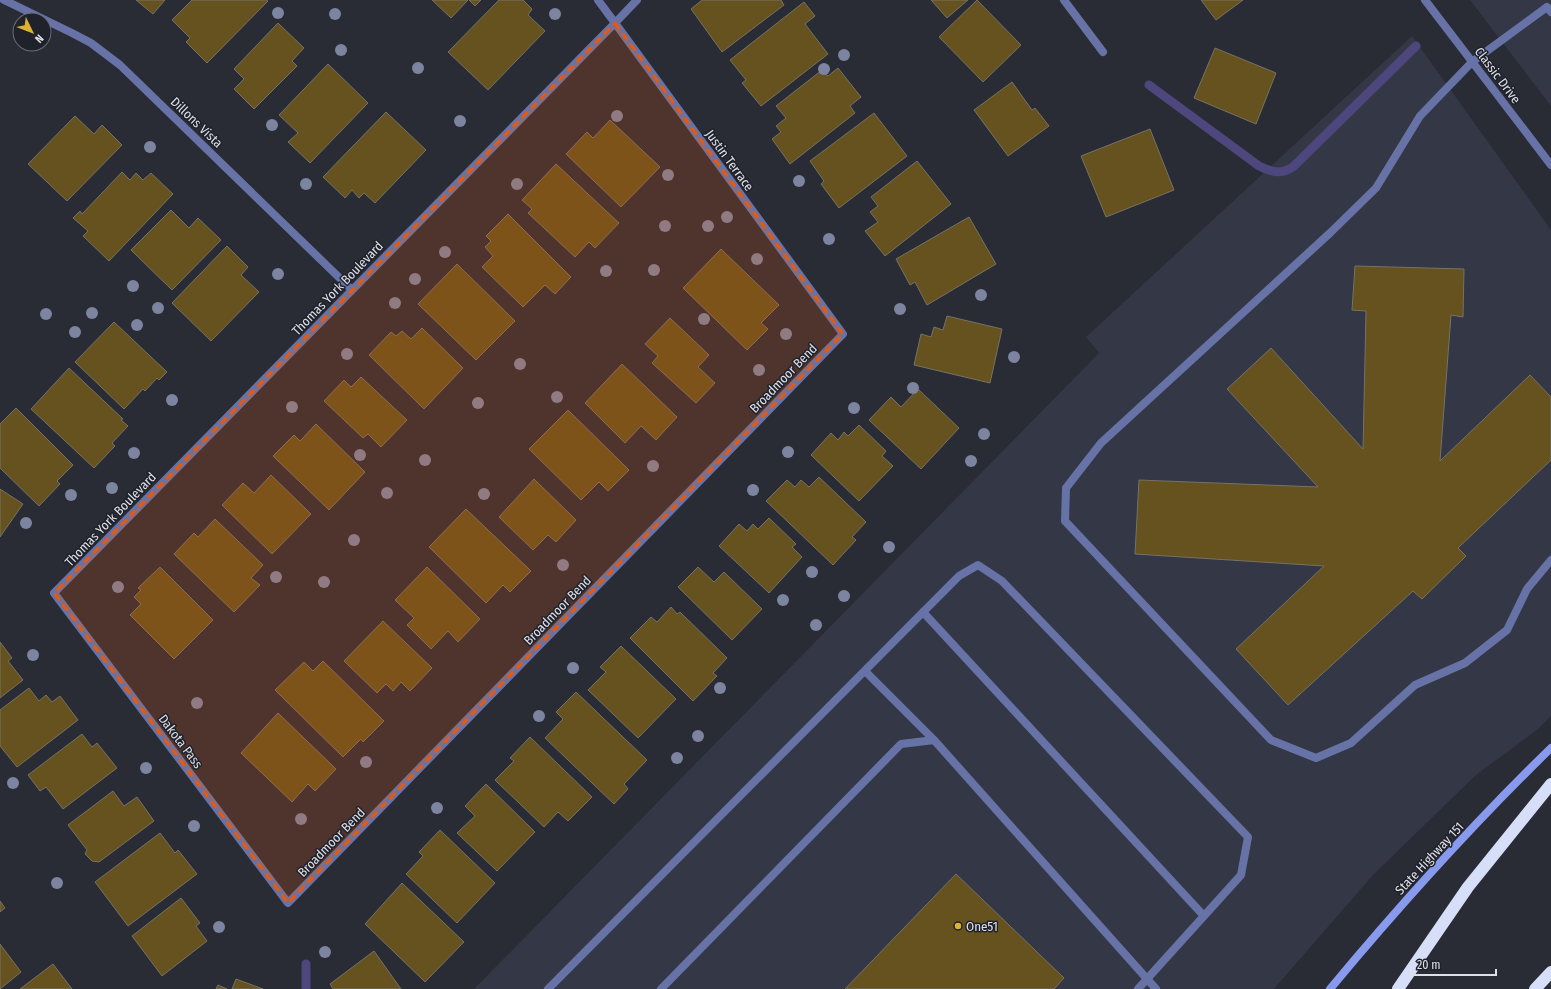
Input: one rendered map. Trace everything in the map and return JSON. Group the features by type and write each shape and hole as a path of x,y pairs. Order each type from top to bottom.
{"highway":[{"path":"1398,989 1468,887 1551,784"},
{"path":"1535,989 1551,972"}],"main road":[{"name":"State Highway 151","path":"1330,989 1390,918 1460,841 1551,748"}],"street":[{"name":"Dillons Vista","path":"4,0 91,43 120,65 352,290"},
{"name":"Justin Terrace","path":"598,0 843,334"},
{"name":"Thomas York Boulevard","path":"54,594 637,0"},
{"path":"1064,0 1103,52"},
{"name":"Classic Drive","path":"1425,0 1551,165"},
{"path":"1551,12 1548,7 1472,62 1420,116 1376,188 1330,233 1101,443 1066,488 1065,521 1271,740 1316,758 1350,743 1414,685 1465,663 1507,630 1527,589 1551,560"},
{"name":"Broadmoor Bend","path":"288,903 843,334"},
{"path":"548,989 959,576 978,565 1002,581 1248,837 1241,875 1138,989"},
{"name":"Dakota Pass","path":"54,594 288,903"},
{"path":"924,612 1204,916"},
{"path":"865,671 934,740 1156,989"},
{"path":"661,989 901,744 934,740"}],"highlighted area":[{"path":"615,23 843,334 288,903 54,593"}],"shaded area":[{"path":"1470,0 1551,0 1551,106"},
{"path":"1412,36 1551,230 1551,716 1537,730 1476,775 1373,875 1274,989 474,989 1099,353 1086,337"}],"building":[{"path":"136,0 165,0 153,14"},
{"path":"192,0 268,1 207,63 186,42 190,38 172,20"},
{"path":"432,0 468,0 451,18"},
{"path":"469,0 481,0 475,6"},
{"path":"499,0 523,0 532,9 528,15 545,31 488,90 448,52"},
{"path":"702,0 781,0 784,5 722,52 691,9"},
{"path":"931,0 968,0 947,18"},
{"path":"977,0 1021,45 983,82 939,37"},
{"path":"1201,0 1243,0 1216,20"},
{"path":"804,2 815,16 805,24 828,54 761,106 742,83 746,80 730,60"},
{"path":"278,23 304,48 292,61 297,66 254,109 234,89 244,79 234,69"},
{"path":"1215,48 1276,73 1256,124 1194,98"},
{"path":"328,64 368,103 310,163 288,142 298,133 279,115"},
{"path":"838,68 861,97 850,106 855,113 790,164 772,139 781,132 776,126 786,118 776,106 822,70 828,76"},
{"path":"1012,82 1032,110 1035,108 1049,126 1008,156 974,110"},
{"path":"386,112 426,150 375,203 364,193 359,198 352,190 345,198 323,177"},
{"path":"874,113 907,156 839,208 821,184 824,181 810,161"},
{"path":"75,116 94,134 102,125 122,145 67,201 28,164"},
{"path":"610,120 660,167 621,207 566,154 587,132 593,138"},
{"path":"1150,129 1174,190 1106,217 1081,156"},
{"path":"917,161 951,204 885,256 865,231 878,222 870,212 878,206 871,197"},
{"path":"556,164 619,223 595,248 589,242 575,257 528,213 532,209 522,200"},
{"path":"122,172 130,180 136,173 143,180 151,173 173,194 109,261 83,236 88,231 73,218 80,211 82,214"},
{"path":"171,210 189,228 198,218 221,240 172,290 131,250"},
{"path":"508,214 571,277 555,294 545,285 523,307 482,267 493,256 485,247 491,241 486,236"},
{"path":"969,217 996,264 927,305 915,282 910,285 896,259"},
{"path":"227,246 248,267 241,275 259,292 211,341 172,303"},
{"path":"721,249 779,305 761,323 768,329 747,350 683,288"},
{"path":"457,264 515,321 476,360 418,304"},
{"path":"1355,266 1464,269 1463,317 1451,315 1440,461 1530,375 1551,397 1551,460 1458,548 1466,556 1422,599 1413,591 1288,705 1236,649 1324,566 1135,554 1139,480 1318,487 1227,389 1271,348 1363,449 1366,311 1352,310"},
{"path":"947,316 1002,329 990,383 914,365 921,334 931,337 934,327 943,330"},
{"path":"670,318 709,355 698,367 715,383 696,403 652,363 658,356 645,344"},
{"path":"114,322 167,372 159,380 157,378 145,391 143,389 124,409 75,362"},
{"path":"422,328 463,368 424,409 369,355 391,332 396,336 402,331 411,339"},
{"path":"622,364 677,417 656,440 641,426 625,443 585,403"},
{"path":"69,368 123,419 121,420 128,426 112,443 115,446 94,468 31,409"},
{"path":"361,377 407,420 381,447 368,434 363,438 324,401 344,380 351,387"},
{"path":"918,389 959,428 921,469 869,420 891,397 901,407"},
{"path":"16,408 73,465 57,481 60,484 39,506 0,468 0,424"},
{"path":"568,410 629,470 608,491 599,482 581,500 529,449"},
{"path":"316,424 365,472 329,510 273,456 294,435 300,441"},
{"path":"859,425 886,451 882,456 893,466 859,501 811,455 831,433 838,440 844,432 848,436"},
{"path":"271,475 311,514 272,554 222,505 243,483 254,493"},
{"path":"819,477 866,522 852,537 856,540 833,565 766,501 787,480 795,487 801,480 809,487"},
{"path":"534,479 576,520 556,542 548,535 533,550 499,517"},
{"path":"0,489 23,504 0,537"},
{"path":"466,509 531,571 510,592 503,585 486,603 429,547"},
{"path":"769,518 796,544 792,547 802,557 769,593 719,546 739,524 747,531 753,524 758,529"},
{"path":"215,519 263,565 251,578 260,585 234,612 174,554 194,533 198,537"},
{"path":"160,567 213,620 174,659 130,615 141,604 134,597 141,590 138,588"},
{"path":"427,567 480,619 458,642 448,631 431,649 407,625 414,618 395,600"},
{"path":"698,567 714,582 724,572 762,609 732,640 678,587"},
{"path":"671,607 677,614 680,612 727,658 713,673 717,676 693,701 630,638 651,617 657,622"},
{"path":"383,621 432,668 410,691 401,682 393,691 386,684 377,693 344,661"},
{"path":"0,642 12,658 8,661 23,680 0,698"},
{"path":"621,646 676,699 638,738 588,690 606,672 600,667"},
{"path":"323,661 384,721 363,742 361,739 343,757 275,690 304,662 313,671"},
{"path":"29,688 39,701 46,695 52,702 60,696 78,720 17,767 0,746 0,710"},
{"path":"576,692 647,760 624,784 628,789 614,804 545,738 563,719 556,712"},
{"path":"278,713 336,769 315,791 308,784 292,802 241,753"},
{"path":"82,734 92,747 97,743 117,768 63,809 46,787 40,791 28,775"},
{"path":"530,737 592,797 568,821 558,812 544,827 495,780 514,761 510,758"},
{"path":"486,784 535,832 497,871 457,833 475,816 465,806"},
{"path":"113,791 124,806 137,797 154,821 99,862 92,861 85,854 87,850 68,825"},
{"path":"440,830 495,883 457,923 406,874 423,856 419,852"},
{"path":"160,833 175,853 178,850 197,874 128,926 95,882"},
{"name":"One51","path":"956,874 1064,978 1054,989 845,989"},
{"path":"402,883 464,942 425,982 365,924"},
{"path":"181,898 200,923 196,926 207,941 162,976 132,936"},
{"path":"0,901 5,908 0,912"},
{"path":"0,944 21,972 0,989"},
{"path":"374,951 401,989 333,989 330,984"},
{"path":"53,964 72,989 20,989"},
{"path":"236,979 263,989 232,989"},
{"path":"218,985 227,989 216,989"}],"waterway":[{"path":"1149,85 1259,166 1268,170 1280,172 1293,167 1416,46"},
{"path":"306,964 306,989"}],"place":[{"name":"One51","path":"958,926"}]}
